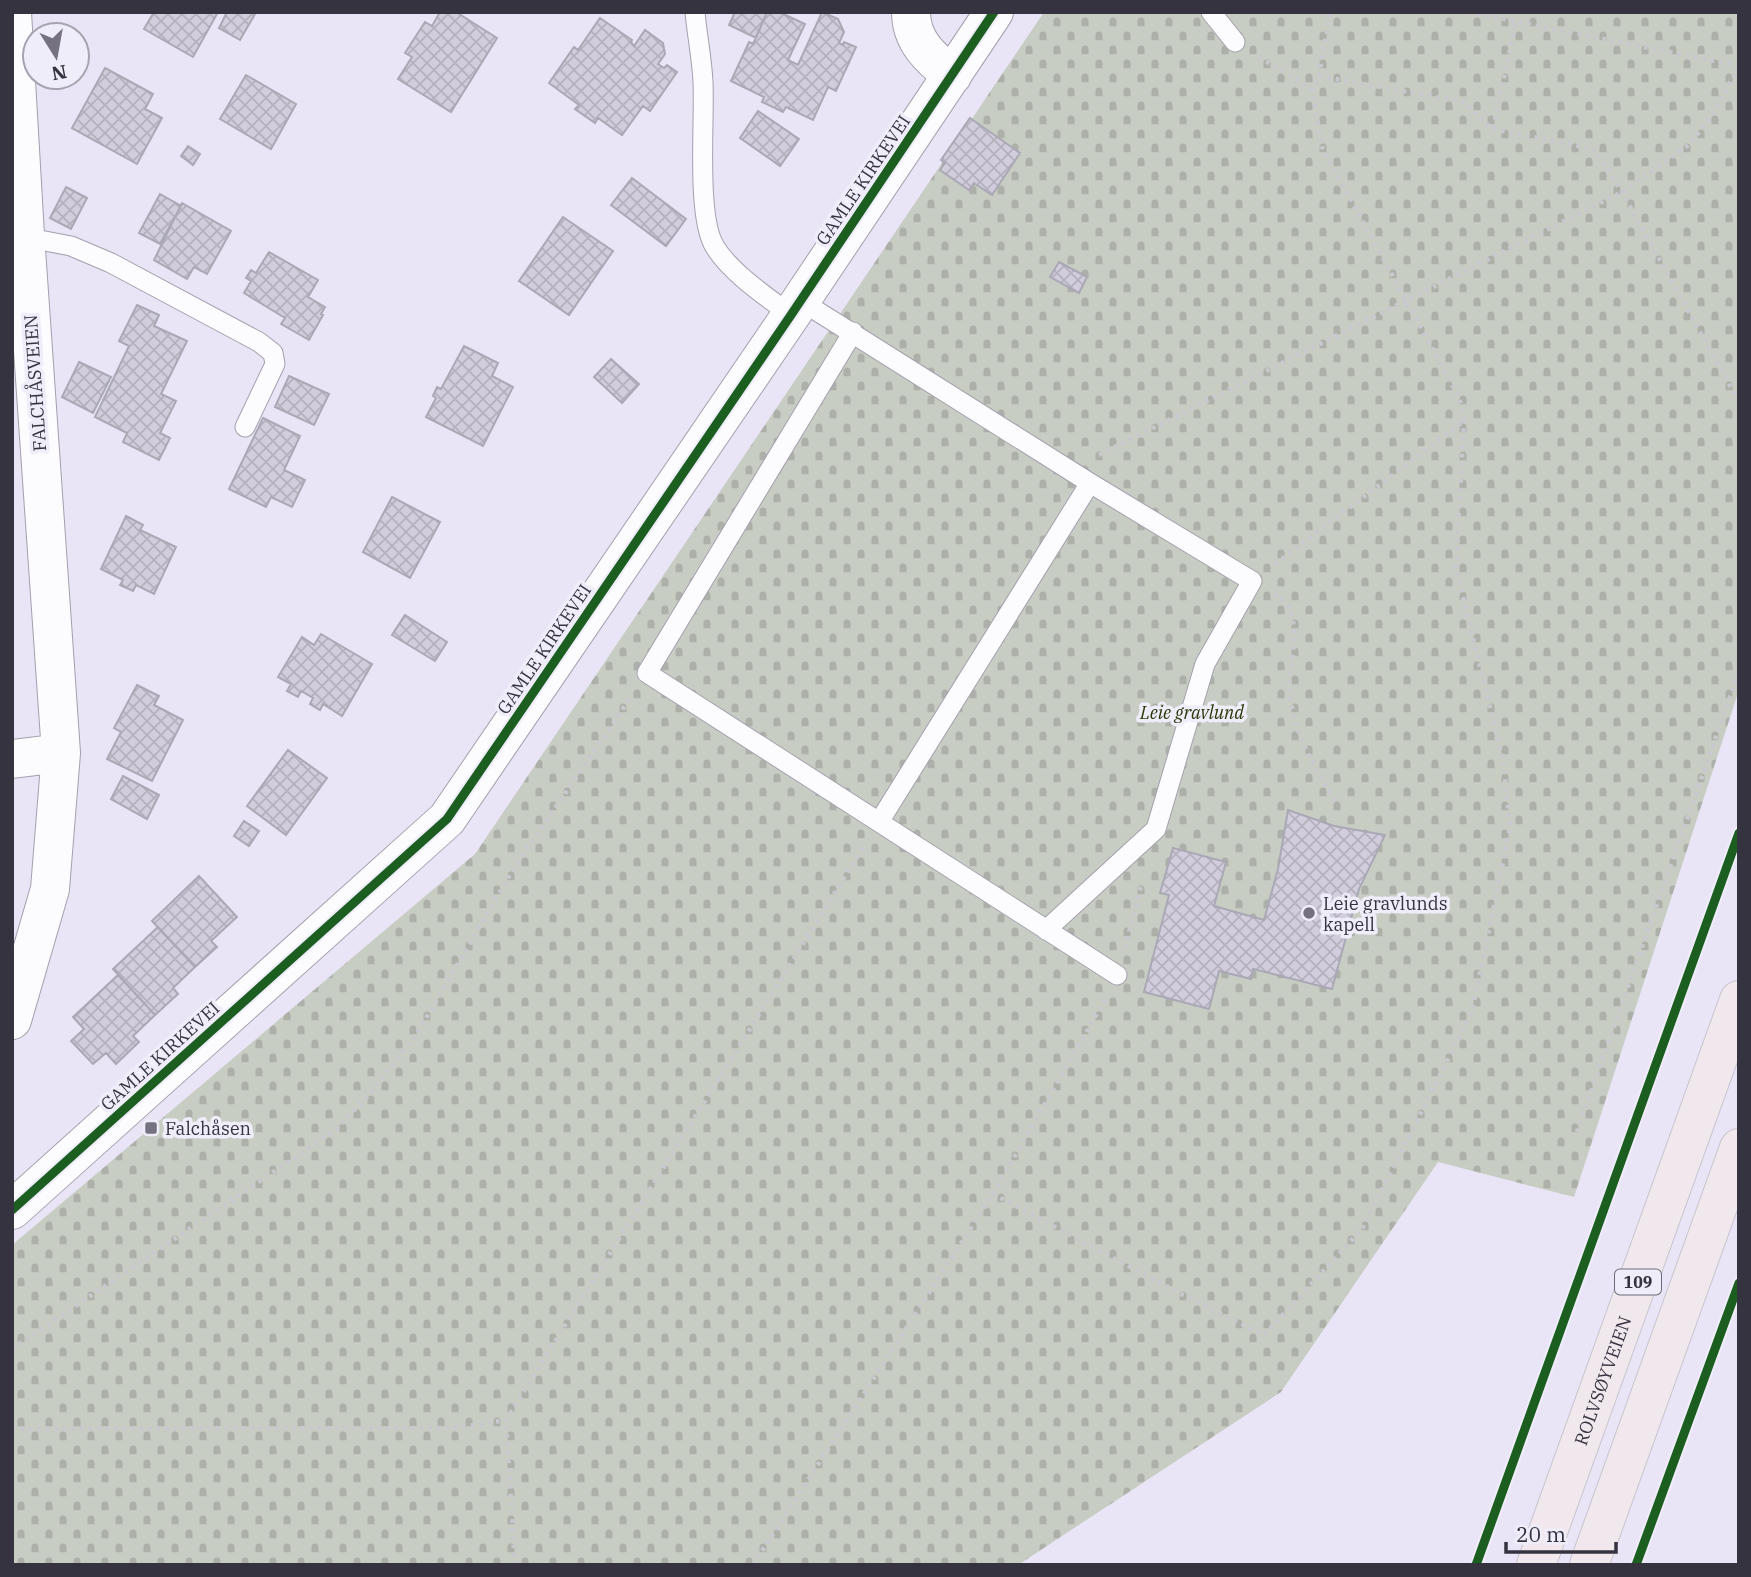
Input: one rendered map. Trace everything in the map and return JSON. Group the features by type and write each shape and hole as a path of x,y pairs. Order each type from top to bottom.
{"main road":[{"name":"ROLVSØYVEIEN","path":"1536,1565 1739,1000"},
{"name":"109","path":"1589,1565 1739,1148"}],"street":[{"name":"FALCHÅSVEIEN","path":"12,12 19,236 61,753 50,889 12,1020"},
{"path":"911,12 911,24 923,51 952,76"},
{"name":"GAMLE KIRKEVEI","path":"14,1202 447,819 796,308 994,12"},
{"path":"12,759 61,753"}],"lane":[{"path":"695,12 703,80 706,222 710,236 723,258 762,294 853,332 1090,483 1252,581 1205,664 1156,829 1046,930"},
{"path":"1211,12 1236,42"},
{"path":"19,236 71,246 111,263 259,342 273,353 275,364 244,427"},
{"path":"853,332 647,673 1117,975"},
{"path":"879,822 1090,483"}],"path":[{"path":"993,1194 1264,1335 1362,1229 1472,1013 1510,828 1503,759 1456,569 1464,421 1460,397 1322,147 1312,89 1319,76 1330,12"},
{"path":"1070,470 1622,192 1690,144 1714,112 1739,66 1469,12"},
{"path":"1492,129 1516,22"},
{"path":"1236,42 1312,89"},
{"path":"1319,76 1464,102 1492,129 1594,149 1622,192 1739,402"},
{"path":"1336,803 1302,745 1290,693 1294,648 1293,619 1283,599 1252,581 1464,421"},
{"path":"1577,1132 1739,671"},
{"path":"12,1349 334,1130 369,1095 416,1035 514,868 647,673"},
{"path":"514,1565 506,1420 879,822"},
{"path":"753,1565 993,1194 1100,1012 1117,975 1156,829"},
{"path":"12,1429 454,1428 506,1420"}],"green space":[{"name":"Leie gravlund","path":"1044,12 1739,12 1739,690 1574,1197 1438,1162 1281,1392 1018,1565 12,1565 12,1245 475,854"}],"building":[{"path":"154,12 218,12 193,57 144,29"},
{"path":"227,12 255,14 240,40 219,28"},
{"path":"440,12 456,12 497,38 451,112 398,79 412,57 405,53 425,22 432,26"},
{"path":"735,12 767,12 756,38 729,25"},
{"path":"767,12 779,12 805,24 788,60 798,65 822,12 838,19 844,32 839,43 843,45 844,42 856,47 836,91 828,87 813,120 786,107 783,112 762,102 764,97 731,81 749,42 753,44"},
{"path":"600,18 632,40 634,46 645,30 663,43 665,54 658,64 664,68 667,65 677,72 650,111 643,106 622,135 598,118 595,123 575,109 579,105 549,83 574,47 578,50"},
{"path":"105,68 153,94 145,109 162,118 137,164 72,128"},
{"path":"246,75 296,104 271,149 220,119"},
{"path":"758,111 799,139 780,166 740,138"},
{"path":"970,118 1020,153 992,195 974,183 969,190 940,170 945,163 941,160"},
{"path":"188,146 200,154 193,165 181,156"},
{"path":"632,178 686,219 666,246 611,205"},
{"path":"66,187 87,198 71,229 50,218"},
{"path":"160,194 181,206 160,244 139,233"},
{"path":"182,203 231,231 207,274 194,267 187,279 154,260"},
{"path":"563,217 613,251 569,315 519,281"},
{"path":"269,252 318,280 308,297 325,307 309,340 281,324 285,318 244,293 251,281 246,278 251,270 256,273"},
{"path":"1059,262 1087,277 1079,293 1050,277"},
{"path":"137,305 159,315 154,326 187,341 161,394 176,401 160,433 170,438 159,460 123,442 127,433 95,417 129,346 119,341"},
{"path":"464,346 498,363 492,376 513,387 483,446 426,417 436,398 433,396 437,387 441,389"},
{"path":"611,359 639,384 622,403 594,377"},
{"path":"79,362 111,377 93,413 62,397"},
{"path":"289,376 329,394 314,425 275,407"},
{"path":"263,418 300,436 284,470 305,480 292,507 271,497 266,507 229,489"},
{"path":"392,497 440,522 410,578 363,552"},
{"path":"126,516 143,525 140,530 176,547 154,594 136,585 133,591 120,585 123,580 101,569"},
{"path":"405,615 447,642 435,661 392,635"},
{"path":"321,634 372,664 342,716 323,704 320,710 310,704 313,698 301,691 298,697 287,691 291,684 278,677 302,637 314,645"},
{"path":"137,685 159,696 154,705 183,720 152,781 107,759 121,732 114,728"},
{"path":"288,750 327,778 286,835 247,806"},
{"path":"123,776 159,795 147,819 111,799"},
{"name":"Leie gravlunds kapell","path":"1288,810 1334,826 1385,835 1359,889 1332,989 1253,969 1251,979 1219,971 1209,1009 1144,992 1169,895 1160,893 1173,848 1226,862 1214,906 1264,920 1278,869"},
{"path":"244,821 259,831 249,846 234,836"},
{"path":"199,876 237,917 211,941 217,947 195,967 152,921"},
{"path":"158,927 195,967 173,988 178,994 155,1015 113,969"},
{"path":"118,975 155,1015 133,1036 139,1042 116,1064 106,1053 93,1064 71,1041 84,1029 73,1017"}],"cycle path":[{"path":"12,1210 447,819 994,12"},
{"path":"1476,1565 1739,833"},
{"path":"1636,1565 1739,1283"}],"place":[{"name":"Leie gravlunds kapell","path":"1309,913"},
{"name":"Falchåsen","path":"151,1128"}]}
